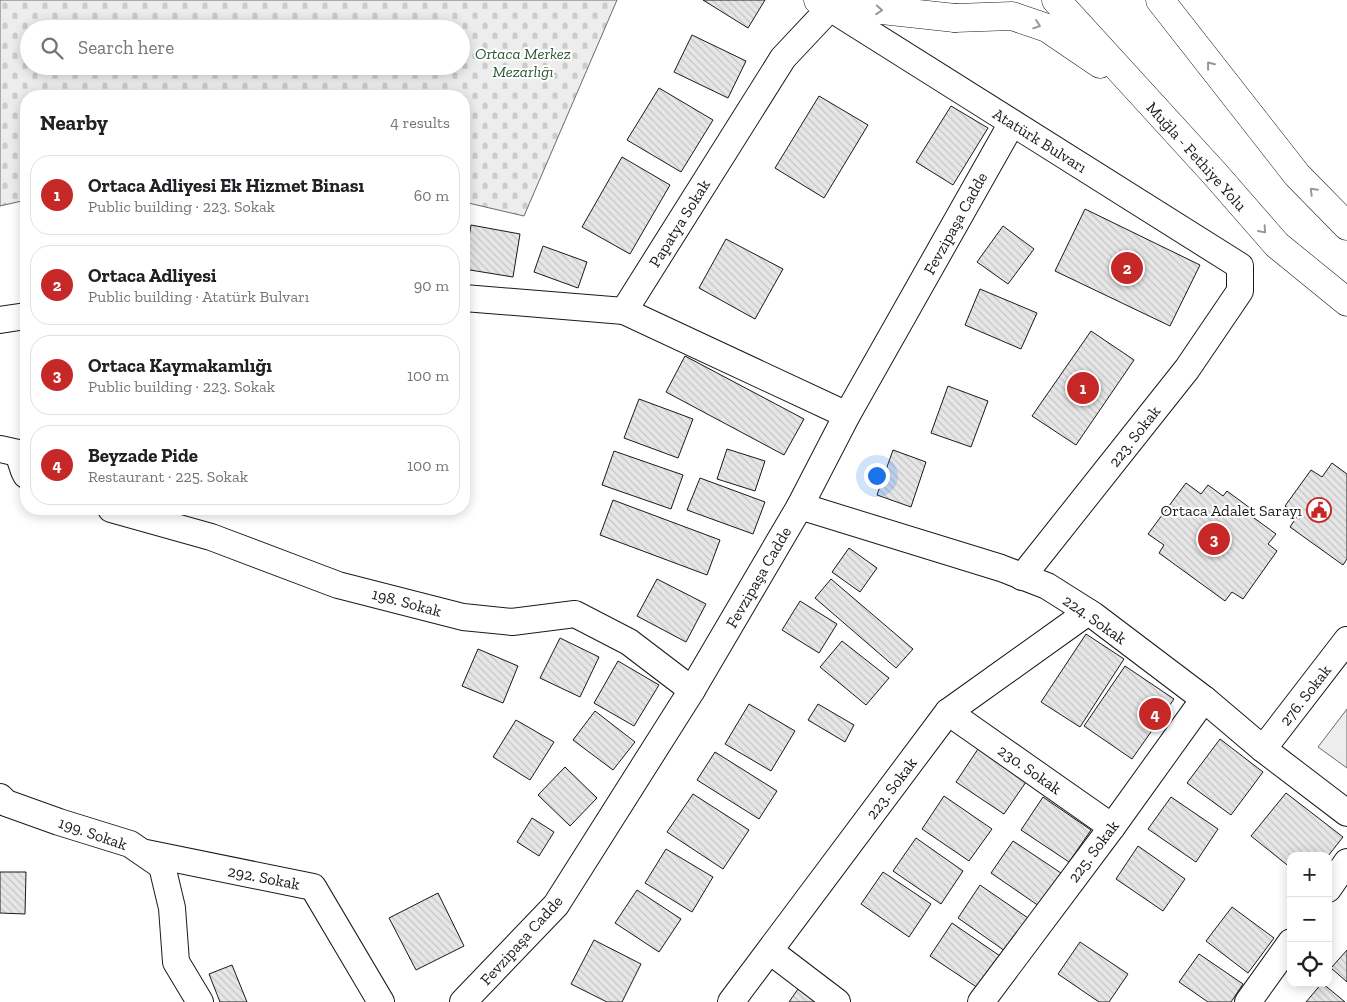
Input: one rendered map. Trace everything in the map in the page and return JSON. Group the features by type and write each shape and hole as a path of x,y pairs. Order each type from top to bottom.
{"main road":[{"path":"955,18 1010,0"},
{"name":"Muğla - Fethiye Yolu","path":"1056,0 1215,174 1276,245 1347,302"},
{"path":"1160,0 1296,175 1347,226"},
{"path":"824,4 955,18 1012,16 1047,28 1137,89"}],"street":[{"name":"Atatürk Bulvarı","path":"824,4 1240,266 1240,291"},
{"name":"Papatya Sokak","path":"624,310 783,58 824,4"},
{"name":"Fevzipaşa Cadde","path":"463,1002 556,905 692,690 800,506 847,415 1012,123"},
{"name":"223. Sokak","path":"1022,577 1187,369 1240,291"},
{"path":"470,298 624,310 847,415"},
{"path":"0,320 20,317"},
{"path":"0,449 18,453 20,459"},
{"name":"224. Sokak","path":"800,506 1001,568 1047,586 1088,612 1204,699 1264,749 1347,813"},
{"name":"198. Sokak","path":"132,515 211,537 338,584 463,617 512,622 575,614 629,642 692,690"},
{"name":"223. Sokak","path":"731,1002 948,712 1088,612"},
{"name":"276. Sokak","path":"1264,749 1347,640"},
{"name":"225. Sokak","path":"980,1002 1112,826 1204,699"},
{"name":"230. Sokak","path":"948,712 1112,826"},
{"name":"199. Sokak","path":"0,797 6,803 130,844 162,866 172,908 176,962 200,1002"},
{"name":"292. Sokak","path":"144,853 313,887 381,1002"},
{"path":"1332,883 1347,862"},
{"path":"1248,1002 1287,948"},
{"path":"770,951 837,1002"}],"shaded area":[{"path":"1347,709 1347,768 1318,747"}],"green space":[{"name":"Ortaca Merkez Mezarlığı","path":"0,0 617,0 524,216 470,203 470,90 20,90 20,201 0,206"}],"building":[{"path":"703,0 765,0 748,28"},
{"path":"692,35 746,61 728,98 674,72"},
{"path":"659,88 713,120 681,172 627,140"},
{"path":"819,96 868,125 824,198 775,168"},
{"path":"951,106 988,128 953,185 916,162"},
{"path":"622,157 670,185 630,254 582,227"},
{"path":"1085,209 1200,265 1170,326 1055,271"},
{"path":"471,225 520,234 513,277 470,270"},
{"path":"1003,226 1034,249 1008,284 977,262"},
{"path":"726,239 783,269 755,319 699,288"},
{"path":"543,246 587,262 578,288 534,272"},
{"path":"980,289 1037,313 1021,349 965,325"},
{"path":"1091,331 1134,360 1076,445 1032,416"},
{"path":"685,356 804,419 784,455 666,392"},
{"path":"948,386 988,401 971,447 931,433"},
{"path":"639,399 693,419 678,458 624,438"},
{"path":"727,449 765,461 755,491 717,479"},
{"path":"893,450 926,462 911,507 877,495"},
{"path":"614,451 683,475 671,509 602,485"},
{"name":"Ortaca Adalet Sarayı","path":"1332,463 1347,474 1347,559 1343,565 1290,527 1298,515 1285,506 1311,470 1322,477"},
{"path":"700,478 765,502 753,534 687,510"},
{"path":"1186,483 1201,494 1208,485 1223,496 1227,491 1254,511 1250,515 1276,534 1268,544 1277,551 1243,599 1232,592 1225,601 1159,553 1164,545 1148,534"},
{"path":"613,500 720,540 707,575 600,535"},
{"path":"849,548 877,568 860,592 832,572"},
{"path":"657,579 706,604 686,642 637,616"},
{"path":"831,579 913,649 896,668 815,598"},
{"path":"800,601 837,624 819,653 782,630"},
{"path":"1086,634 1124,659 1080,727 1041,702"},
{"path":"560,638 599,657 580,697 540,678"},
{"path":"842,641 889,678 866,705 820,667"},
{"path":"478,649 518,666 503,703 462,686"},
{"path":"618,661 659,685 634,726 594,703"},
{"path":"1125,666 1174,699 1132,759 1084,726"},
{"path":"749,704 795,731 771,771 725,744"},
{"path":"818,704 854,725 845,742 808,720"},
{"path":"595,711 635,742 613,770 573,740"},
{"path":"516,720 554,742 530,780 493,757"},
{"path":"1220,739 1263,772 1231,815 1187,783"},
{"path":"978,749 1026,782 1004,814 956,782"},
{"path":"715,752 777,791 759,819 697,780"},
{"path":"565,767 597,798 570,826 538,795"},
{"path":"1286,793 1343,837 1331,852 1287,852 1287,865 1251,836"},
{"path":"693,794 749,830 723,869 667,832"},
{"path":"944,796 992,829 969,861 922,829"},
{"path":"1043,797 1091,830 1069,862 1021,830"},
{"path":"1171,797 1218,829 1196,862 1148,829"},
{"path":"532,818 554,832 539,856 517,842"},
{"path":"916,838 963,871 941,904 893,871"},
{"path":"1013,841 1061,873 1039,906 991,873"},
{"path":"1138,846 1185,879 1163,911 1116,879"},
{"path":"666,849 713,877 692,912 645,883"},
{"path":"0,872 26,872 25,914 0,913"},
{"path":"883,872 931,904 909,937 861,904"},
{"path":"980,885 1028,918 1005,951 958,918"},
{"path":"637,890 681,919 659,952 615,923"},
{"path":"438,893 464,946 416,970 389,918"},
{"path":"1232,907 1274,938 1248,973 1206,941"},
{"path":"952,923 1000,956 978,988 930,956"},
{"path":"594,940 641,964 622,1002 607,1002 571,984"},
{"path":"1080,942 1128,974 1109,1002 1099,1002 1058,974"},
{"path":"1347,950 1347,982 1332,967"},
{"path":"1199,954 1243,984 1231,1002 1208,1002 1179,982"},
{"path":"232,965 247,1002 220,1002 209,974"},
{"path":"1319,987 1327,987 1345,1002 1306,1002"},
{"path":"798,989 817,1002 789,1002"}],"place":[{"name":"Ortaca Adliyesi","path":"1127,268"},
{"name":"Ortaca Adliyesi Ek Hizmet Binası","path":"1083,388"},
{"name":"Ortaca Adalet Sarayı","path":"1319,510"},
{"name":"Ortaca Kaymakamlığı","path":"1214,539"},
{"name":"Beyzade Pide","path":"1155,714"}]}
